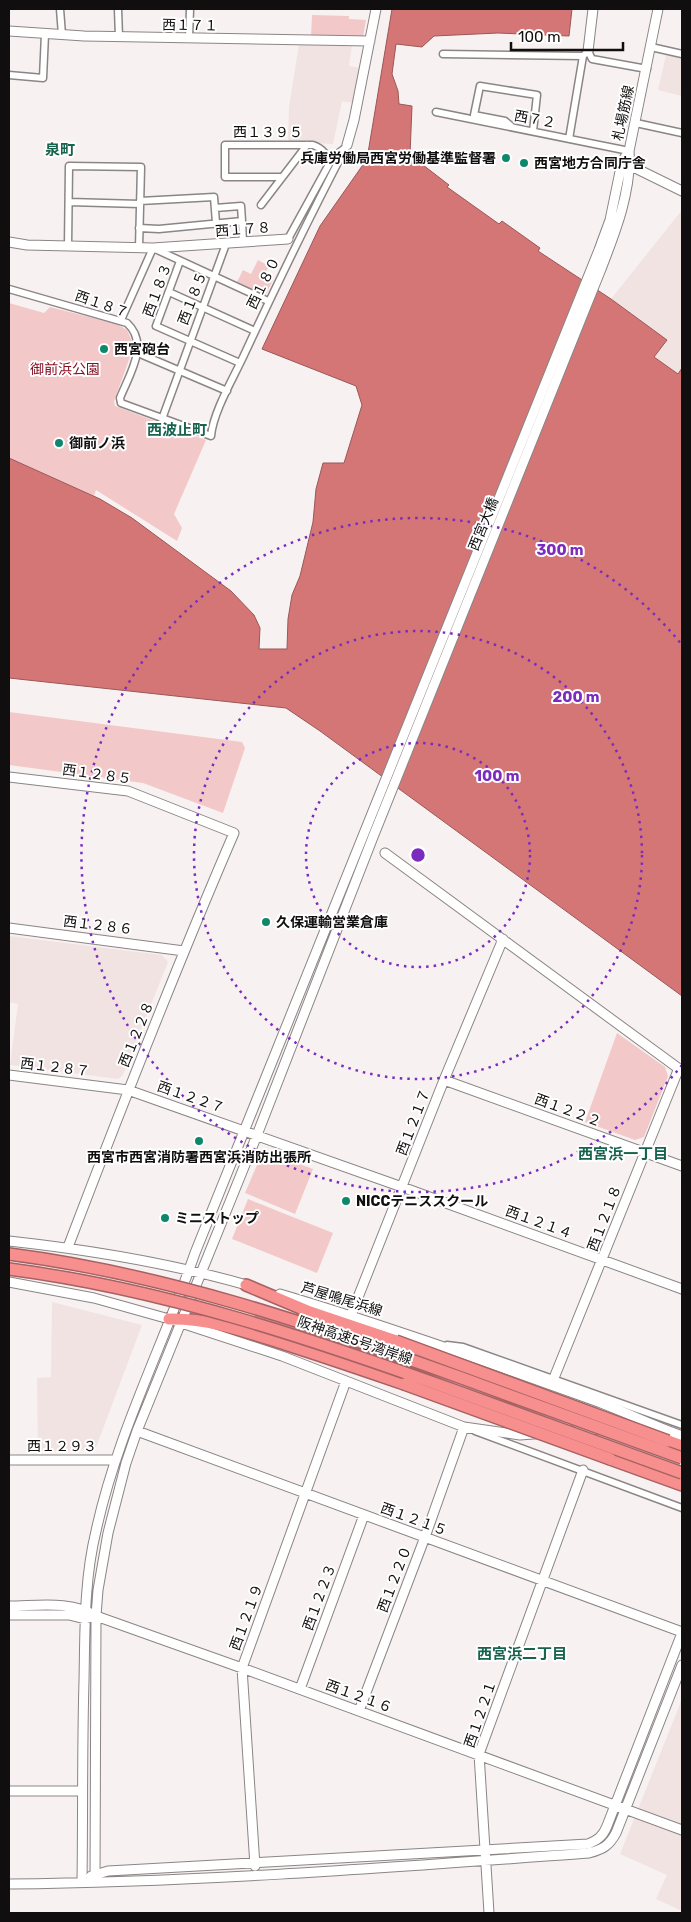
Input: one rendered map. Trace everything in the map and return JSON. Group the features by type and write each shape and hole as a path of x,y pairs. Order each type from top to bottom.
{"highway":[{"name":"阪神高速5号湾岸線","path":"9,1254 86,1266 151,1280 276,1314 388,1351 682,1458"},
{"name":"阪神高速5号湾岸線","path":"9,1269 85,1281 147,1294 269,1327 385,1366 682,1474"},
{"path":"246,1285 310,1312 396,1341 682,1446"},
{"path":"169,1319 218,1324 273,1340 404,1384 682,1485"}],"street":[{"path":"60,9 62,35"},
{"path":"118,9 119,36"},
{"path":"189,38 190,9"},
{"path":"348,145 376,9"},
{"path":"569,139 593,9"},
{"name":"札場筋線","path":"614,221 658,9"},
{"name":"西１７１","path":"9,32 62,35 370,41"},
{"path":"9,75 43,78 45,34"},
{"path":"651,47 682,54"},
{"path":"443,54 585,54 592,59 647,69"},
{"path":"514,128 505,121 474,115 480,86 538,95 533,131"},
{"name":"西７２","path":"436,112 629,151"},
{"path":"636,122 682,133"},
{"name":"西１３９５","path":"282,177 225,177 225,145 308,145 318,147 328,158 329,164"},
{"path":"261,205 308,145"},
{"name":"西１７８","path":"9,242 28,245 153,248 288,239 333,157 348,145"},
{"name":"西１８０","path":"162,419 211,436 212,428 227,391 268,301 328,179 348,145"},
{"path":"626,164 682,191"},
{"path":"68,246 70,166 141,167 139,248"},
{"path":"69,202 140,203 214,198 216,224"},
{"path":"215,208 241,206 243,242"},
{"path":"140,228 159,229 242,221"},
{"name":"西宮大橋","path":"369,835 599,250 614,221"},
{"name":"西１８５","path":"162,419 226,244"},
{"path":"121,320 153,248 268,301"},
{"name":"西１８３","path":"180,261 156,326 240,363"},
{"name":"西１８７","path":"9,289 121,320 132,328 136,334 139,347 138,353"},
{"path":"169,292 255,331"},
{"path":"162,419 120,401 138,353 227,391"},
{"name":"西１２８５","path":"9,776 128,791 234,833"},
{"name":"西１２２８","path":"68,1248 128,1090 234,833"},
{"path":"82,1881 85,1614 87,1579 96,1530 116,1460 169,1319 245,1131 369,835"},
{"path":"95,1878 96,1616 100,1571 122,1477 137,1431 257,1135 369,835"},
{"path":"385,853 681,1070"},
{"name":"西１２８６","path":"9,928 184,951"},
{"name":"西１２１７","path":"351,1315 444,1080 503,939"},
{"name":"西１２１８","path":"554,1378 644,1153 681,1070"},
{"name":"西１２８７","path":"9,1075 128,1090"},
{"name":"西１２２２","path":"444,1080 682,1166"},
{"name":"西１２２７","path":"128,1090 245,1131"},
{"name":"西１２１４","path":"245,1131 682,1289"},
{"name":"芦屋鳴尾浜線","path":"9,1241 143,1260 201,1273 351,1315 646,1420 655,1426 682,1436"},
{"path":"9,1282 94,1298 169,1319"},
{"name":"芦屋鳴尾浜線","path":"182,1321 282,1356 464,1427 520,1435 655,1426"},
{"path":"430,1343 463,1347 682,1425"},
{"name":"西１２１９","path":"256,1874 242,1668 346,1381"},
{"path":"464,1427 682,1508"},
{"name":"西１２２０","path":"359,1711 425,1537 464,1427"},
{"name":"西１２１５","path":"137,1431 682,1632"},
{"name":"西１２９３","path":"9,1460 116,1460"},
{"name":"西１２２１","path":"488,1913 479,1754 582,1470"},
{"name":"西１２２３","path":"300,1689 364,1515"},
{"path":"9,1606 69,1606 85,1614"},
{"path":"9,1615 85,1614"},
{"name":"西１２１６","path":"85,1614 96,1616 242,1668 682,1830"},
{"path":"9,1884 82,1881 95,1878 108,1871 588,1844 604,1835 682,1632"},
{"path":"95,1878 108,1883 589,1853 605,1848 616,1833 682,1665"},
{"path":"9,1791 82,1791"}],"shaded area":[{"path":"392,9 572,9 569,36 498,33 434,36 422,47 396,44 392,74 398,91 399,104 412,106 410,155 449,185 447,187 499,224 502,221 540,248 538,251 611,299 667,340 654,357 678,374 682,368 682,996 286,708 9,678 9,458 100,499 132,518 231,591 254,615 260,628 259,649 287,649 288,619 292,595 300,576 313,522 316,489 323,463 344,463 362,405 356,386 262,349 320,226 367,159"},
{"path":"299,44 352,44 349,66 360,68 354,103 342,101 333,144 288,142 289,107"},
{"path":"666,55 682,58 682,96 658,90"},
{"path":"682,210 682,368 678,375 654,357 667,340 611,299"},
{"path":"9,936 162,955 168,962 123,1075 118,1079 10,1065 18,1004 9,1002"},
{"path":"52,1302 142,1325 95,1450 38,1451 37,1378 51,1377"},
{"path":"682,1699 682,1911 656,1899 667,1875 620,1854"}],"green space":[{"path":"312,15 349,16 349,19 366,20 363,37 311,37"},
{"path":"258,260 269,266 264,276 273,280 265,296 237,282 243,270 251,274"},
{"name":"御前浜公園","path":"9,303 44,313 50,307 117,324 127,330 134,346 114,401 115,406 206,440 174,514 182,528 177,541 96,490 94,496 9,458"},
{"path":"9,712 242,742 245,748 223,813 143,783 9,765"},
{"path":"617,1033 665,1067 668,1076 644,1137 635,1140 585,1122"},
{"path":"270,1153 313,1169 295,1214 245,1193 260,1158"},
{"path":"248,1199 333,1233 317,1273 232,1239"}],"place":[{"name":"兵庫労働局西宮労働基準監督署","path":"506,158"},
{"name":"西宮地方合同庁舎","path":"524,163"},
{"name":"西宮砲台","path":"104,349"},
{"name":"御前ノ浜","path":"59,443"},
{"name":"久保運輸営業倉庫","path":"266,922"},
{"name":"西宮市西宮消防署西宮浜消防出張所","path":"199,1141"},
{"name":"NICCテニススクール","path":"346,1201"},
{"name":"ミニストップ","path":"165,1218"}],"district":[{"name":"泉町","path":"60,150"},
{"name":"西波止町","path":"177,430"},
{"name":"西宮浜一丁目","path":"623,1154"},
{"name":"西宮浜二丁目","path":"522,1654"}]}
